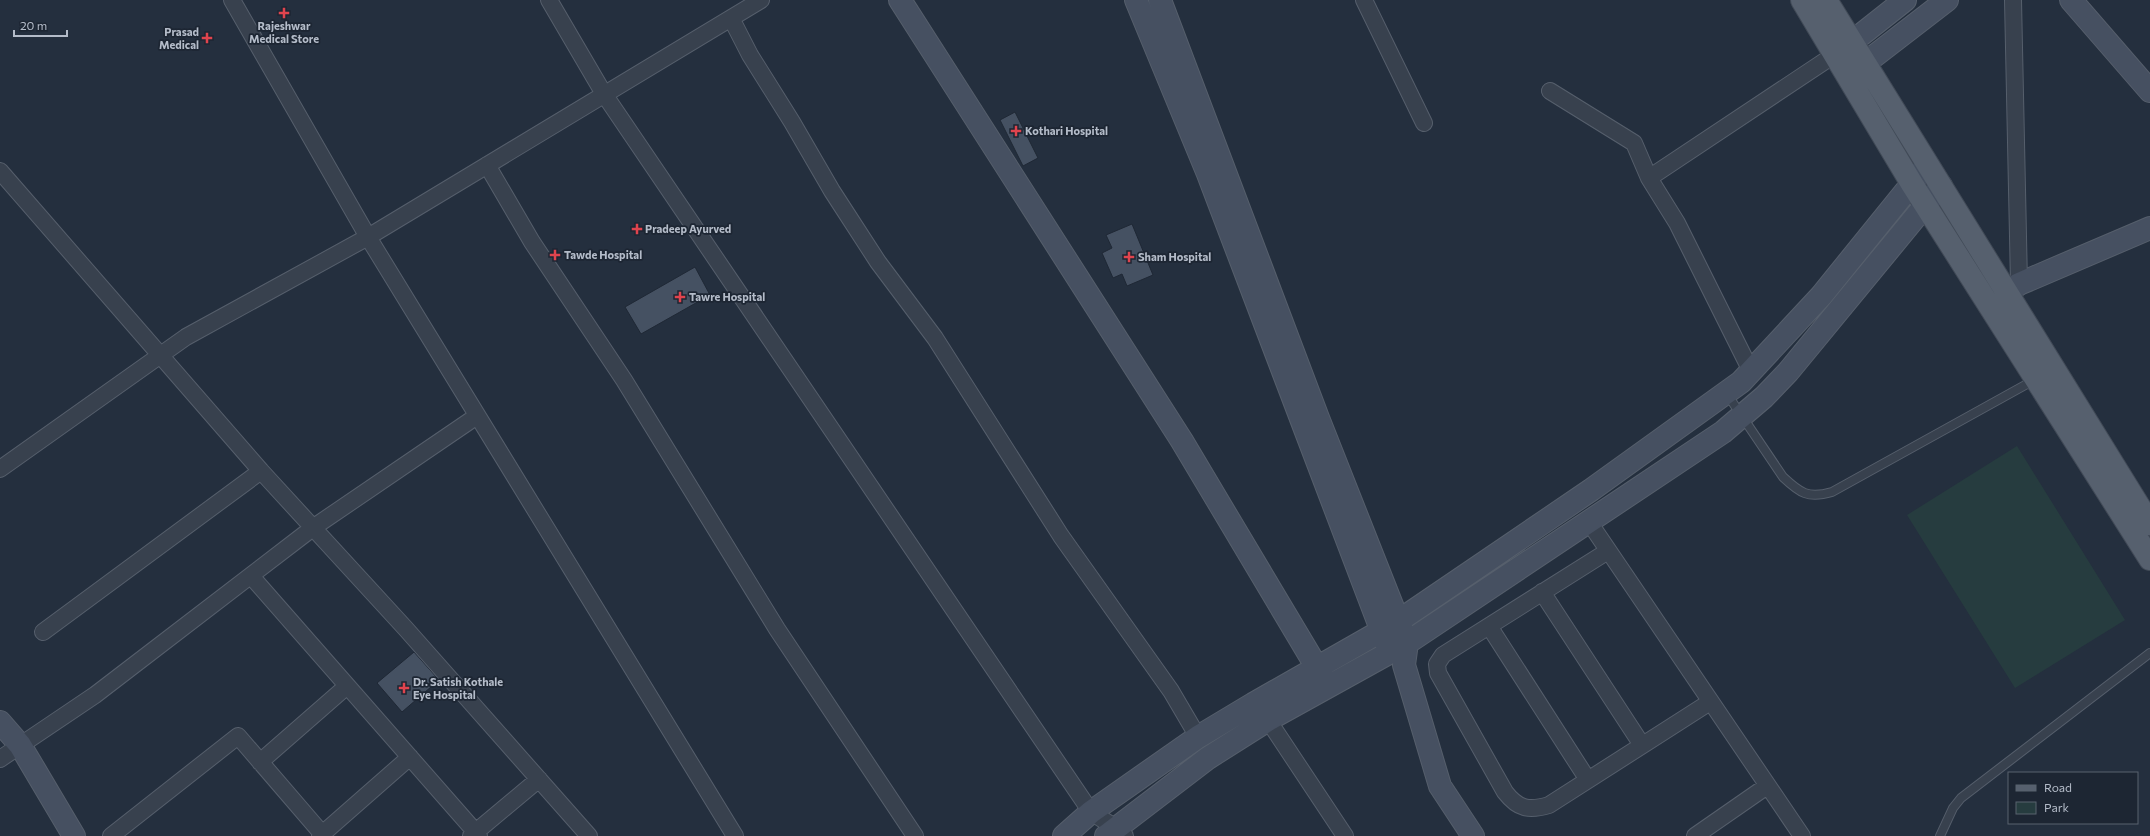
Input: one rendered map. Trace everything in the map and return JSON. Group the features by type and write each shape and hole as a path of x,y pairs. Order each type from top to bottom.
{"main road":[{"path":"1802,0 1844,48 1864,64 1941,186 2014,288 2045,374 2150,559"},
{"path":"1826,0 1844,48 1912,184 2150,524"}],"street":[{"path":"232,0 368,237 735,836"},
{"path":"549,0 604,94 1091,812 1116,833 1208,758 1268,720 1329,687 1400,653 1589,522 1723,432 1788,372 1941,186"},
{"path":"0,469 186,337 368,237 761,0"},
{"path":"900,0 1182,441 1329,687"},
{"path":"1136,0 1209,152"},
{"path":"1160,0 1209,152 1400,653 1440,786 1473,836"},
{"path":"1364,0 1424,123"},
{"path":"1649,178 1844,48 1906,0"},
{"path":"1864,64 1947,0"},
{"path":"2013,0 2014,288 2150,228"},
{"path":"2070,0 2150,91"},
{"path":"731,18 750,55 792,122 832,191 878,262 935,338 1061,536 1171,691 1198,737"},
{"path":"1550,91 1634,143 1649,178 1677,223 1751,371"},
{"path":"487,165 532,242 624,380 777,629 915,836"},
{"path":"1064,836 1091,812 1198,737 1389,627 1592,490 1741,382 1821,296 1928,165"},
{"path":"0,171 261,471 314,527 589,836"},
{"path":"0,759 95,695 314,527 477,416"},
{"path":"43,632 261,471"},
{"path":"1589,522 1802,836"},
{"path":"1608,551 1443,655 1437,664 1438,673 1505,792 1512,800 1526,809 1539,808 1549,804 1710,702"},
{"path":"251,576 410,757 475,835 539,779"},
{"path":"1542,592 1642,745"},
{"path":"1489,626 1588,780"},
{"path":"260,762 348,686"},
{"path":"1268,720 1345,836"},
{"path":"0,722 20,746 74,836"},
{"path":"111,836 238,736 322,835 410,757"},
{"path":"1695,836 1768,786"}],"lane":[{"path":"1726,393 1743,415 1783,477 1795,488 1808,495 1818,496 1832,492 2045,374"},
{"path":"1940,836 1953,808 1961,798 2150,653"}],"green space":[{"path":"2017,446 2125,620 2015,688 1907,515"}],"building":[{"path":"1015,112 1038,158 1023,166 1000,120"},
{"path":"1132,224 1153,275 1127,286 1122,274 1113,278 1102,253 1112,248 1106,235"},
{"path":"695,267 710,295 641,334 625,307"},
{"path":"414,652 439,680 402,712 377,683"}],"place":[{"name":"Rajeshwar Medical Store","path":"284,13"},
{"name":"Prasad Medical","path":"207,38"},
{"name":"Kothari Hospital","path":"1016,131"},
{"name":"Pradeep Ayurved","path":"637,229"},
{"name":"Tawde Hospital","path":"555,255"},
{"name":"Sham Hospital","path":"1129,257"},
{"name":"Tawre Hospital","path":"680,297"},
{"name":"Dr. Satish Kothale Eye Hospital","path":"404,688"}]}
